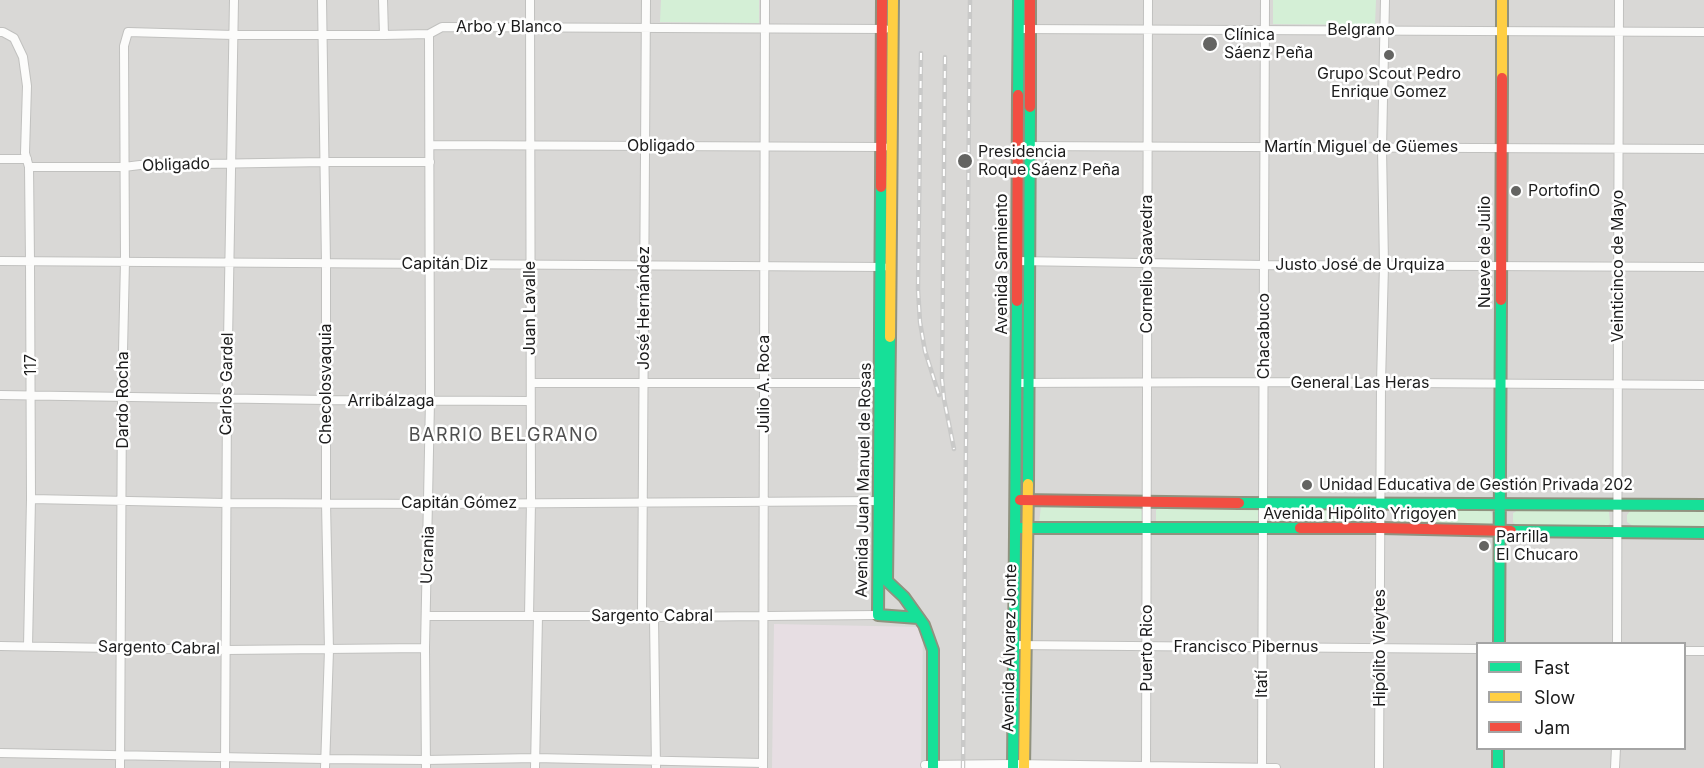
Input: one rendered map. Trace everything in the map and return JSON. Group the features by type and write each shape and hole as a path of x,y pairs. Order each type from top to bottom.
{"main road":[{"name":"Avenida Juan Manuel de Rosas","path":"882,0 887,29 884,383 887,581 904,597 918,618"},
{"name":"Avenida Juan Manuel de Rosas","path":"887,29 893,0"},
{"name":"Avenida Sarmiento","path":"1015,529 1016,383 1022,261 1024,30 1019,0"},
{"name":"Avenida Sarmiento","path":"1024,30 1030,0"},
{"name":"Nueve de Julio","path":"1499,642 1502,0"},
{"name":"Avenida Sarmiento","path":"1022,261 1028,384 1027,528"},
{"name":"Avenida Hipólito Yrigoyen","path":"1015,500 1146,503 1704,505"},
{"name":"Avenida Juan Manuel de Rosas","path":"884,501 878,615 918,618"},
{"name":"Avenida Álvarez Jonte","path":"1019,645 1027,528"},
{"name":"Avenida Hipólito Yrigoyen","path":"1015,529 1381,528 1704,533"},
{"name":"Avenida Álvarez Jonte","path":"1015,529 1019,645 1018,766"},
{"path":"878,590 883,585 889,584"},
{"path":"899,616 905,607 904,597"},
{"path":"918,618 928,632 933,650 929,767"},
{"path":"1498,750 1498,768"}],"street":[{"name":"Carlos Gardel","path":"225,768 227,398 234,0"},
{"name":"Checolosvaquia","path":"322,0 329,650 325,764"},
{"path":"383,0 384,35"},
{"name":"Juan Lavalle","path":"528,616 531,502 531,0"},
{"name":"José Hernández","path":"642,616 646,0"},
{"name":"Julio A. Roca","path":"763,765 765,0"},
{"name":"Cornelio Saavedra","path":"1146,527 1148,0"},
{"name":"Chacabuco","path":"1263,528 1265,0"},
{"name":"Hipólito Vieytes","path":"1379,768 1381,383 1384,265 1382,148 1385,0"},
{"name":"Veinticinco de Mayo","path":"1617,642 1619,0"},
{"name":"Arbo y Blanco","path":"128,32 233,36 429,34 442,27 887,29"},
{"name":"Belgrano","path":"1024,30 1704,32"},
{"name":"117","path":"0,32 14,38 23,57 27,86 25,153 29,167 31,396 28,646"},
{"name":"Dardo Rocha","path":"120,768 125,261 124,46 128,32"},
{"name":"Ucrania","path":"426,764 425,648 430,401 429,34"},
{"name":"Obligado","path":"430,146 886,147"},
{"name":"Martín Miguel de Güemes","path":"1023,146 1704,149"},
{"path":"0,159 27,159"},
{"name":"Obligado","path":"29,167 430,162"},
{"name":"Capitán Diz","path":"0,261 885,267"},
{"name":"Justo José de Urquiza","path":"1022,261 1147,264 1704,267"},
{"path":"531,383 884,383"},
{"name":"General Las Heras","path":"1016,383 1704,385"},
{"name":"Arribálzaga","path":"0,395 530,401"},
{"name":"Capitán Gómez","path":"31,499 429,504 884,501"},
{"name":"Puerto Rico","path":"1146,527 1146,767"},
{"name":"Itatí","path":"1262,768 1263,528"},
{"name":"Sargento Cabral","path":"426,616 878,615"},
{"path":"535,768 538,616"},
{"path":"654,617 656,764"},
{"name":"Francisco Pibernus","path":"1019,645 1476,649"},
{"name":"Sargento Cabral","path":"0,646 226,650 425,648"},
{"path":"1686,651 1704,651"},
{"path":"1615,768 1616,750"},
{"path":"0,753 225,758 325,764 426,764 535,758 656,764 763,765"},
{"path":"929,767 1276,768"}],"shaded area":[{"path":"0,0 1704,0 1704,768 0,768"},
{"path":"774,624 923,627 921,768 772,768"}],"green space":[{"path":"661,0 759,0 759,23 660,22"},
{"path":"1273,0 1376,0 1375,25 1273,24"},
{"path":"1041,506 1138,506 1142,511 1143,520 1138,525 1039,523"},
{"path":"1161,506 1256,506 1260,509 1259,523 1255,525 1159,524 1156,521 1156,510"},
{"path":"1375,507 1377,521 1375,525 1278,525 1274,519 1274,511 1277,508"},
{"path":"1487,507 1492,513 1493,520 1490,525 1396,525 1393,522 1393,509"},
{"path":"1704,508 1704,529 1637,528 1627,522 1627,515 1636,509"},
{"path":"1520,509 1605,509 1609,512 1610,523 1606,528 1518,527 1513,522 1513,513"}],"railway":[{"path":"963,768 970,0"},
{"path":"921,53 918,289 925,351 939,395"},
{"path":"945,57 942,379 954,449"}],"traffic: fast":[{"path":"1018,95 1019,0"},
{"path":"1028,484 1030,107"},
{"path":"881,187 878,615 918,618"},
{"path":"1499,642 1501,300"},
{"path":"1013,768 1017,301"},
{"path":"890,337 887,581 904,597 924,625 933,650 933,768"},
{"path":"1239,503 1704,505"},
{"path":"1021,528 1300,528"},
{"path":"1511,531 1704,533"},
{"path":"1498,750 1498,768"}],"traffic: slow":[{"path":"890,337 893,0"},
{"path":"1502,0 1502,78"},
{"path":"1024,768 1028,484"}],"traffic: jam":[{"path":"881,187 882,0"},
{"path":"1030,0 1030,107"},
{"path":"1501,300 1502,78"},
{"path":"1017,301 1018,95"},
{"path":"1020,500 1239,503"},
{"path":"1300,528 1511,531"}],"place":[{"name":"Clínica Sáenz Peña","path":"1210,44"},
{"name":"Grupo Scout Pedro Enrique Gomez","path":"1389,55"},
{"name":"Presidencia Roque Sáenz Peña","path":"965,161"},
{"name":"PortofinO","path":"1516,191"},
{"name":"Unidad Educativa de Gestión Privada 202","path":"1307,485"},
{"name":"Parrilla El Chucaro","path":"1484,546"}],"district":[{"name":"BARRIO BELGRANO","path":"504,436"}]}
